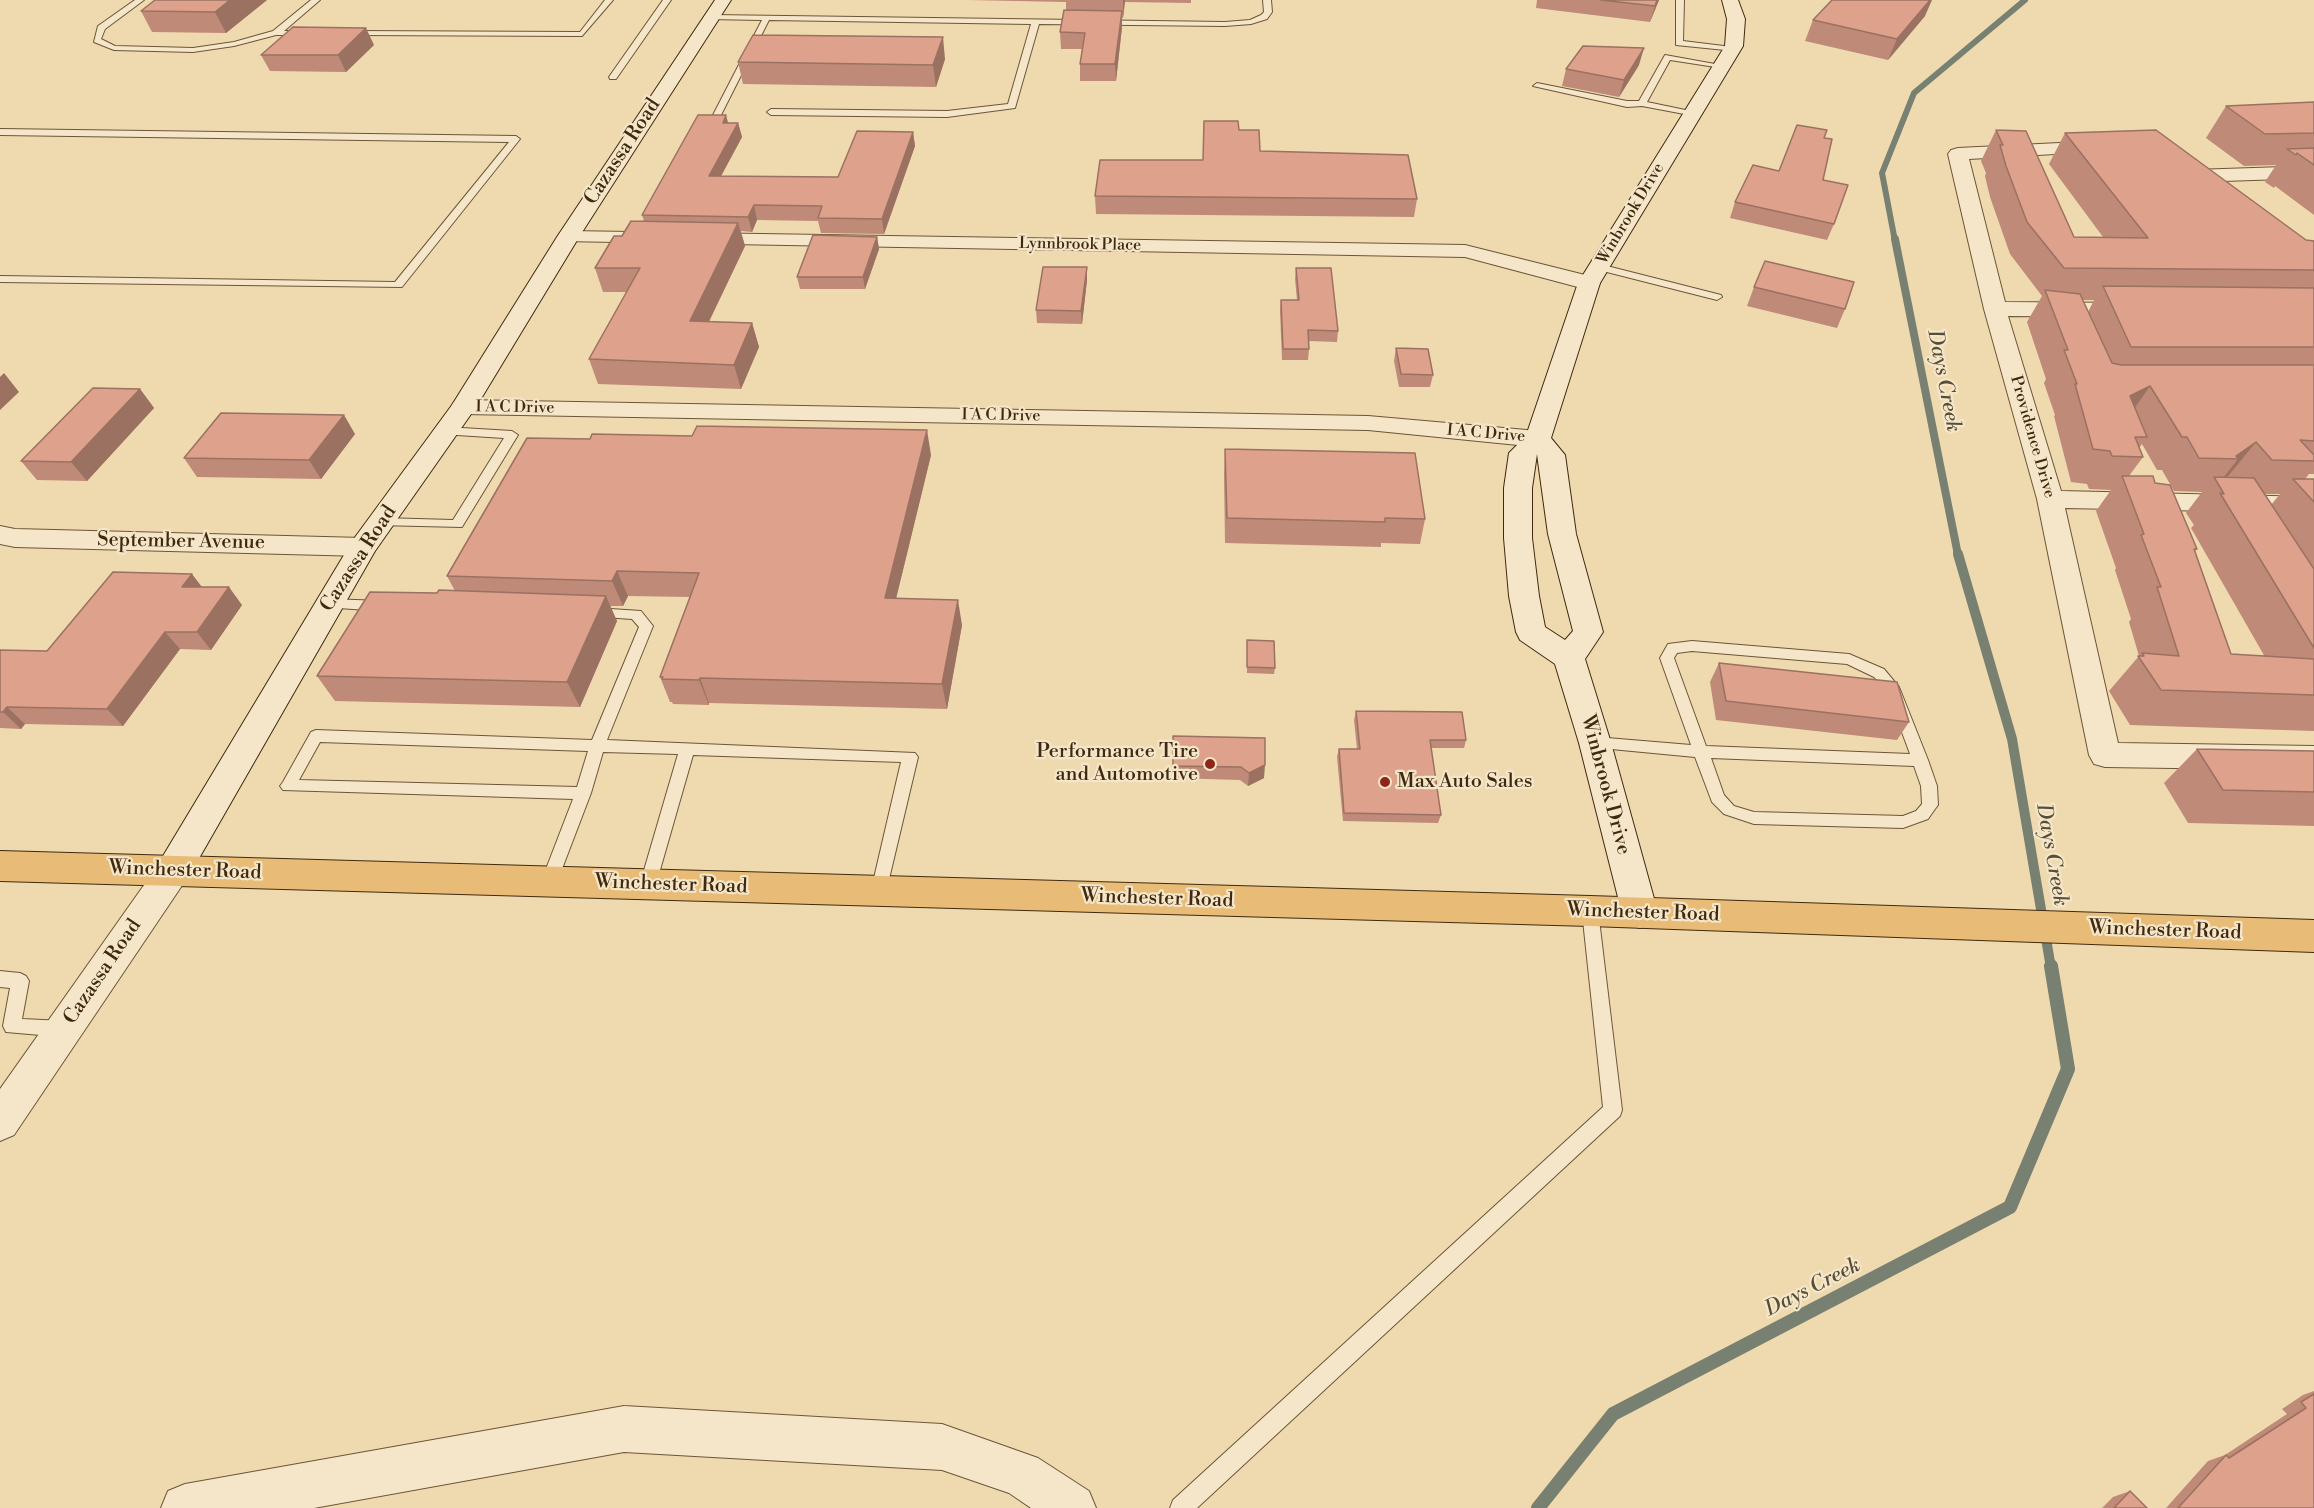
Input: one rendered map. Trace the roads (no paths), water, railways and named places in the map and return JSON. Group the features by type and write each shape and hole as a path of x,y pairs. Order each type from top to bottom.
{"main road":[{"name":"Winchester Road","path":"0,866 1590,911 2314,936"}],"street":[{"name":"Winbrook Drive","path":"1640,913 1595,743 1569,658 1531,632 1524,596 1518,538 1518,488 1522,453 1538,439 1594,275 1727,57 1737,19 1730,0"},
{"name":"Cazassa Road","path":"0,1122 173,871 363,547 463,407 568,237 718,8"},
{"name":"Providence Drive","path":"2129,146 1958,154 1995,309 2050,499 2105,755 2314,758"},
{"path":"2221,195 2182,171 2309,172"},
{"name":"Lynnbrook Place","path":"568,237 1465,251 1594,275"},
{"path":"1995,309 2070,319 2149,310"},
{"name":"I A C Drive","path":"463,407 1368,423 1538,439"},
{"path":"1538,439 1552,455 1562,534 1588,632 1569,658"},
{"path":"2050,499 2314,505"},
{"name":"September Avenue","path":"0,535 15,538 363,547"},
{"path":"185,1508 624,1429 942,1447 1022,1474 1072,1508"}],"lane":[{"path":"140,0 101,28 97,40 114,48 193,50 234,44 276,33 312,33"},
{"path":"276,33 316,0"},
{"path":"335,33 582,34 609,0"},
{"path":"613,77 667,0"},
{"path":"718,8 767,17 1225,24 1251,22 1264,17 1268,12 1267,0"},
{"path":"1680,0 1679,43 1727,57"},
{"path":"717,115 767,17"},
{"path":"771,112 947,114 1012,106 1036,21"},
{"path":"1642,103 1668,57 1727,57"},
{"path":"1537,86 1627,104 1642,103 1692,114"},
{"path":"0,132 516,139 398,285 0,279"},
{"path":"1594,275 1717,297"},
{"path":"381,522 457,524 512,435 446,431"},
{"path":"329,604 400,607"},
{"path":"549,882 583,793 597,746 646,626 636,614 577,612"},
{"path":"1692,646 1849,659 1879,674 1892,687 1920,760 1929,786 1930,805 1922,815 1904,822 1754,818 1729,810 1717,798 1667,658 1672,648 1692,646"},
{"path":"583,793 288,786 316,736 910,758 879,891"},
{"path":"1595,743 1664,747 1701,752 1920,760"},
{"path":"648,885 687,749"},
{"path":"1181,1508 1613,1110 1590,911"},
{"path":"0,979 20,981 12,1026 64,1029"}],"waterway":[{"name":"Days Creek","path":"1895,241 1882,173 1914,93 2025,0"},
{"name":"Days Creek","path":"1895,239 1958,555"},
{"name":"Days Creek","path":"1958,554 2012,739 2051,968"},
{"name":"Days Creek","path":"1538,1508 1613,1414 2010,1207 2068,1069 2051,966"}],"place":[{"name":"Performance Tire and Automotive","path":"1210,764"},
{"name":"Max Auto Sales","path":"1385,782"}]}
